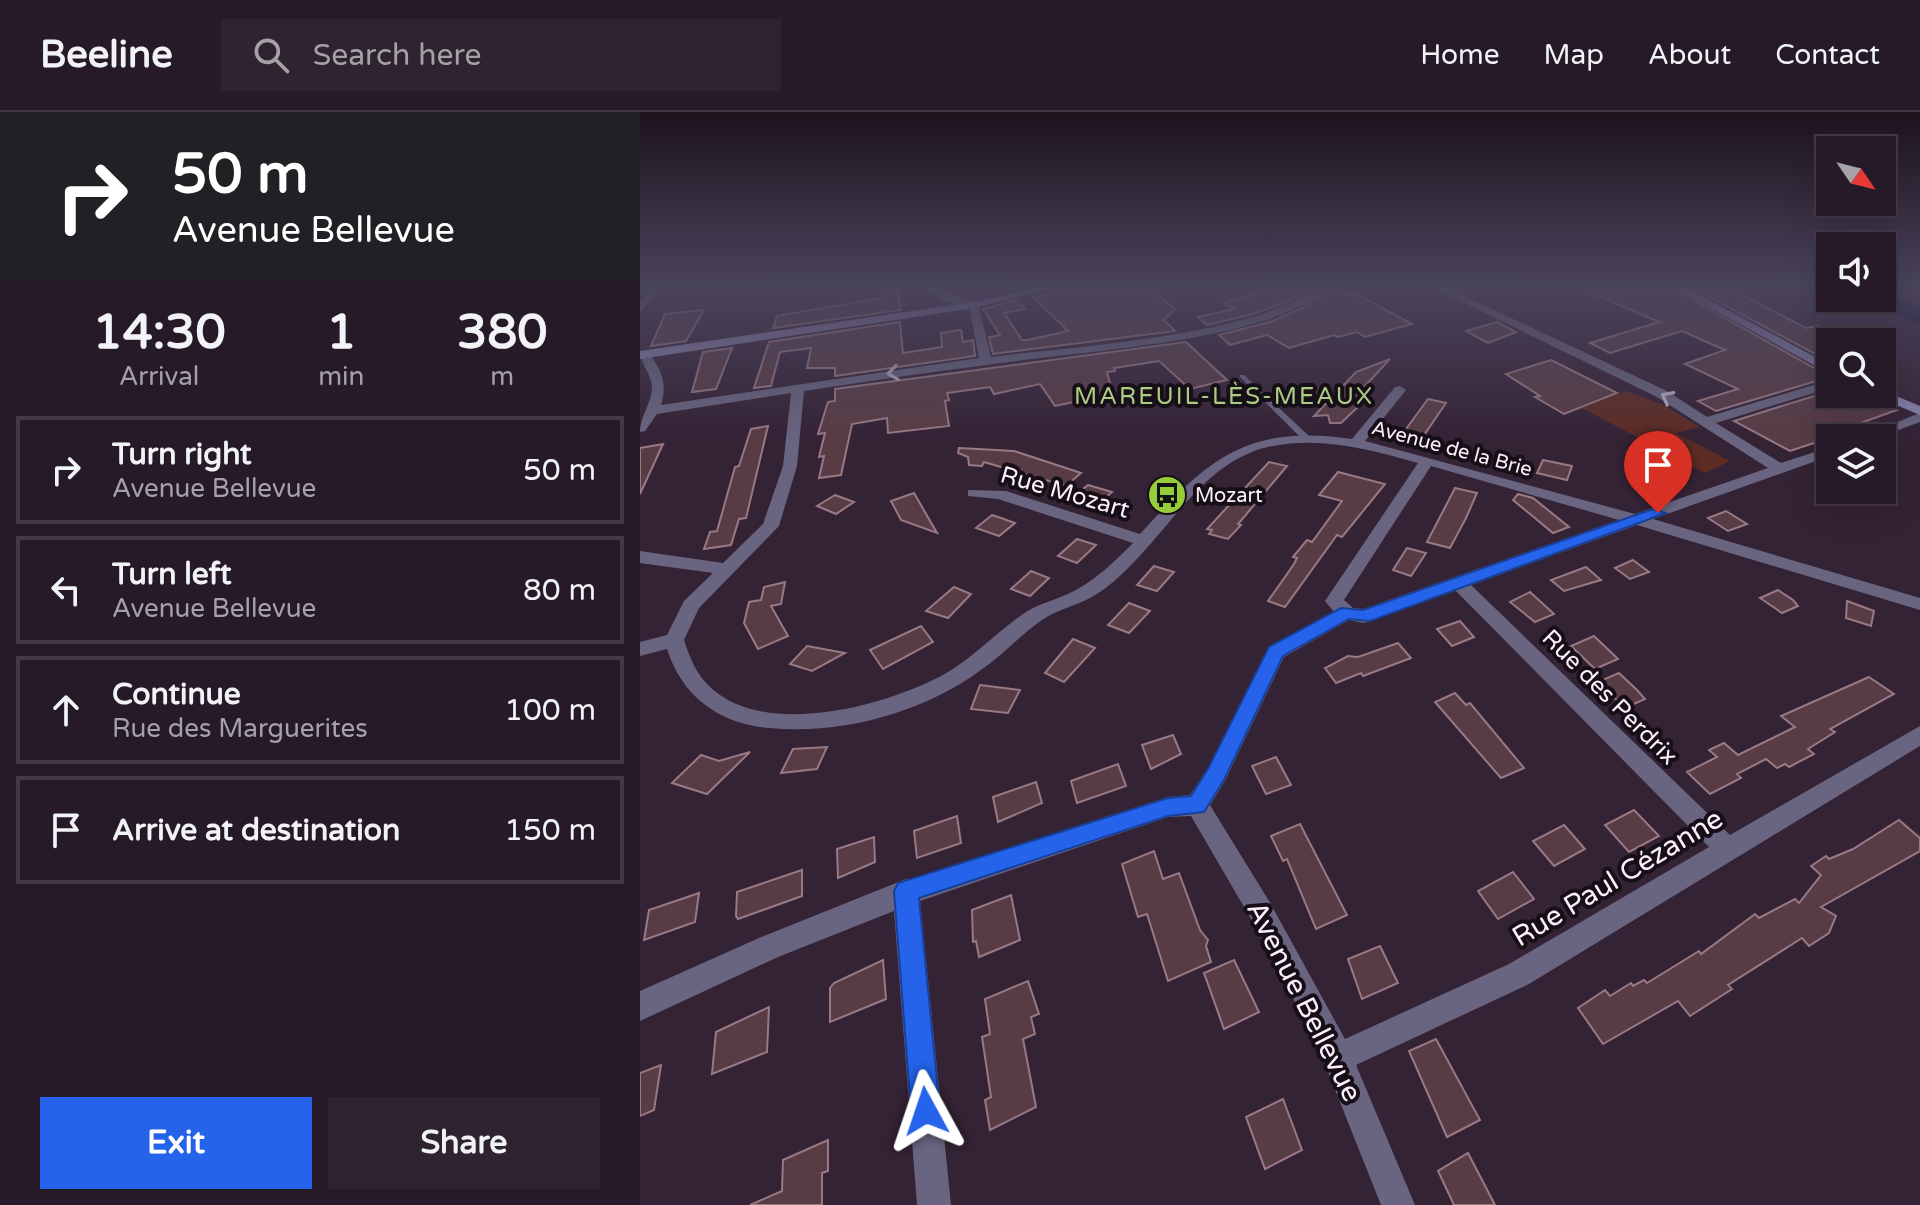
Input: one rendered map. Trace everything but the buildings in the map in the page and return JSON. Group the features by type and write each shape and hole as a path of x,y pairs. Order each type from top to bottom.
{"street":[{"path":"640,428 656,410 660,397 658,376 641,354 750,338"},
{"path":"981,338 986,362"},
{"path":"656,410 1169,338"},
{"path":"1545,338 1650,388 1780,469"},
{"path":"1772,338 1816,362"},
{"path":"640,649 674,640 691,605 771,526 790,466 798,388"},
{"path":"1707,421 1816,388"},
{"path":"1355,444 1400,390"},
{"path":"1896,400 1920,411"},
{"path":"1896,426 1920,417"},
{"name":"Avenue de la Brie","path":"674,640 680,665 694,686 729,712 778,722 810,722 883,707 948,682 1043,611 1085,593 1129,557 1141,540 1196,487 1243,451 1307,439 1355,444 1641,519 1920,604"},
{"path":"1426,462 1334,601 1347,613 1364,616 1816,456"},
{"name":"Rue Mozart","path":"974,493 1000,494 1141,540"},
{"path":"640,557 726,569"},
{"name":"Rue des Perdrix","path":"1458,583 1726,848"},
{"path":"640,1006 737,958 906,891 1168,807 1197,805 1217,774 1276,652 1347,613"},
{"name":"Rue Paul Cézanne","path":"1339,1057 1519,974 1920,735"},
{"name":"Avenue Bellevue","path":"1197,805 1260,910 1339,1057 1398,1205"},
{"path":"906,891 934,1205"}],"lane":[{"path":"1242,376 1307,439"}],"shaded area":[{"path":"1625,391 1662,404 1700,427 1676,433 1730,461 1705,473 1582,408"}],"place":[{"name":"Mozart","path":"1167,495"}],"district":[{"name":"MAREUIL-LÈS-MEAUX","path":"1224,396"}],"route":[{"path":"926,1111 906,891 1168,807 1197,805 1217,774 1276,652 1347,613 1364,616 1658,513"}]}
